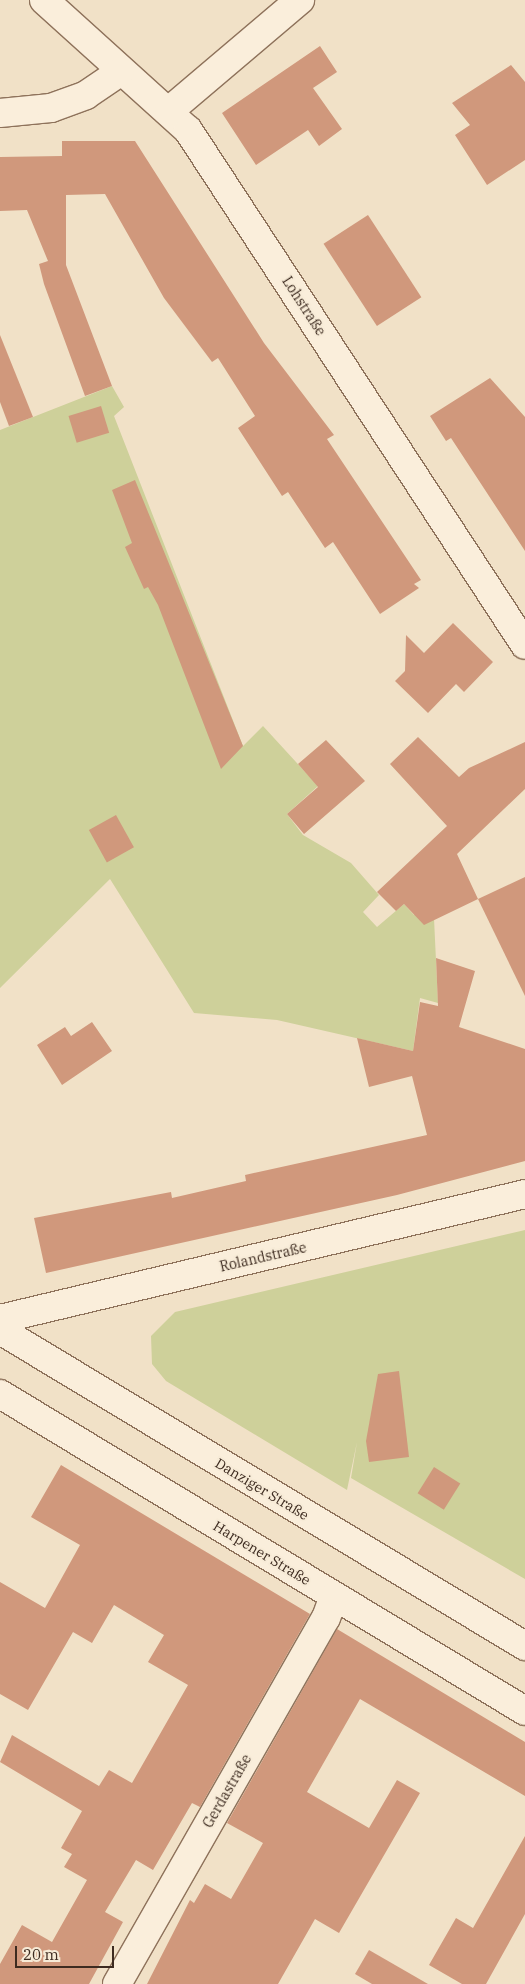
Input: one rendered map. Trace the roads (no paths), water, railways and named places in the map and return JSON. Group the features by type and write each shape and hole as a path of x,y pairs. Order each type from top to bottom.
{"street":[{"name":"Lohstraße","path":"44,0 120,72 169,111 202,150 525,645"},
{"path":"169,111 300,0"},
{"path":"0,113 51,108 86,95 120,72"},
{"name":"Rolandstraße","path":"0,1319 525,1194"},
{"name":"Danziger Straße","path":"0,1330 525,1646"},
{"name":"Harpener Straße","path":"0,1394 525,1711"},
{"name":"Gerdastraße","path":"117,1984 326,1618 334,1596"}]}
